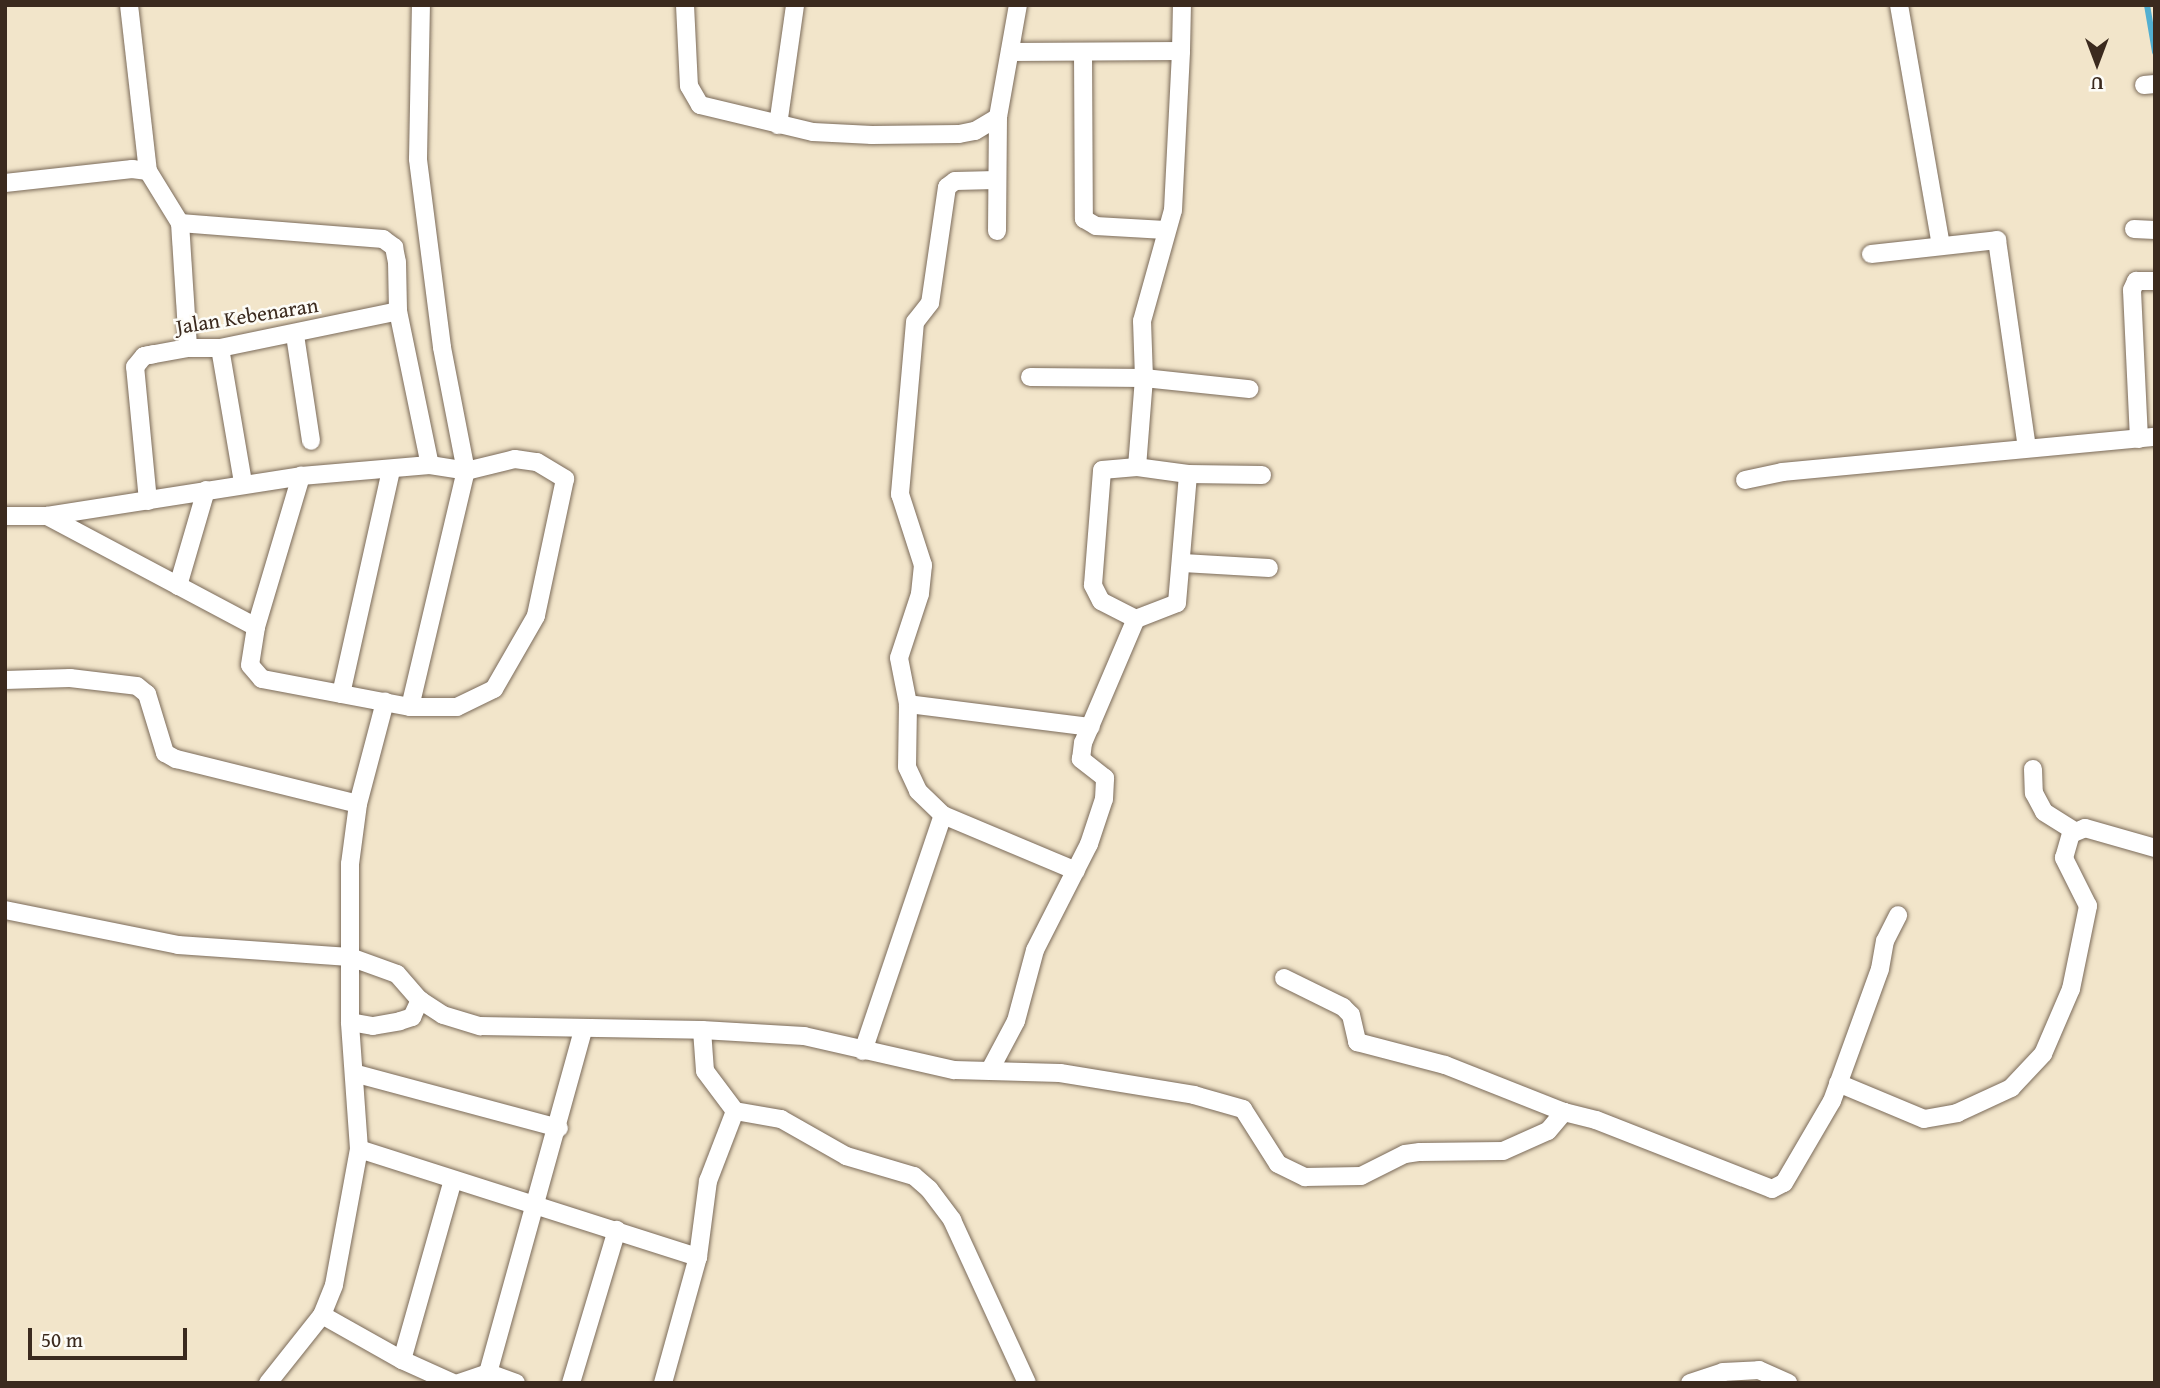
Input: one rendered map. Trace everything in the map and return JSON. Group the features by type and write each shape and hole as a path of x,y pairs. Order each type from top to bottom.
{"street":[{"path":"129,5 148,171 180,223 188,348"},
{"path":"410,707 466,471 442,347 418,159 421,5"},
{"path":"685,5 689,86 700,105 813,132 959,134 975,131 998,117"},
{"path":"778,125 794,5"},
{"path":"997,231 998,117 1018,5"},
{"path":"1137,467 1144,378 1142,321 1175,190 1182,5"},
{"path":"1899,5 1941,244"},
{"path":"1010,52 1181,51"},
{"path":"1083,52 1084,219 1096,226 1165,230"},
{"path":"5,183 108,171 148,171"},
{"path":"996,180 955,181 947,187 930,303 915,322 900,494 923,565 920,594 899,658 908,705 906,751 912,782 943,815 1076,871"},
{"path":"180,223 383,239 394,247 398,311 430,465"},
{"path":"2134,229 2155,230"},
{"path":"1871,254 1992,237 1999,244 2027,447"},
{"path":"1745,480 1782,472 1875,466 2027,447 2147,438 2146,373 2132,286 2136,281 2155,281"},
{"name":"Jalan Kebenaran","path":"148,500 135,367 144,356 188,348 220,348 295,335 398,311"},
{"path":"295,335 311,441"},
{"path":"220,348 243,483"},
{"path":"1030,377 1144,378 1249,389"},
{"path":"5,516 47,516 243,483 301,476 391,471 430,465 466,471 515,459 537,462 565,480 536,616 494,689 457,707 410,707 254,674 250,654 256,627 301,476"},
{"path":"1136,619 1101,601 1093,585 1102,470 1137,467 1188,474 1262,475"},
{"path":"341,694 391,471"},
{"path":"991,1068 1016,1021 1035,950 1076,871 1106,788 1105,778 1081,760 1091,727 1136,619 1177,603 1188,474"},
{"path":"178,586 206,490"},
{"path":"47,516 256,627"},
{"path":"1182,563 1269,568"},
{"path":"5,680 71,678 137,686 147,694 165,753 176,759 358,804"},
{"path":"268,1383 322,1315 334,1285 359,1149 357,1074 350,1022 350,864 358,804 385,702"},
{"path":"908,705 1091,727"},
{"path":"2033,769 2034,793 2044,811 2075,831 2085,828 2155,848"},
{"path":"863,1051 943,815"},
{"path":"1838,1083 1910,1116 1940,1119 2011,1088 2031,1069 2071,989 2082,940 2088,906 2064,858 2075,831"},
{"path":"5,910 178,945 350,957 397,974 420,1000 443,1016 480,1026 583,1030 702,1030 804,1035 863,1051 954,1070 991,1068 1161,1088 1235,1106 1250,1115 1278,1164 1291,1173 1325,1179 1361,1176 1405,1154 1503,1151 1548,1131 1564,1112"},
{"path":"1284,978 1343,1007 1351,1015 1357,1042 1445,1065 1564,1112 1596,1120 1772,1189 1784,1183 1838,1083 1898,915"},
{"path":"350,1022 373,1026 400,1021 412,1017 420,1000"},
{"path":"488,1373 559,1128 583,1030"},
{"path":"702,1030 705,1071 735,1111 781,1119 846,1156 914,1176 929,1189 952,1220 1027,1383"},
{"path":"357,1074 559,1128"},
{"path":"668,1382 698,1257 708,1181 735,1111"},
{"path":"359,1149 698,1257"},
{"path":"402,1360 453,1180"},
{"path":"571,1383 617,1230"},
{"path":"322,1315 402,1360 453,1383"},
{"path":"1690,1383 1723,1372 1759,1370 1788,1383"},
{"path":"459,1383 488,1373 516,1383"}],"waterway":[{"path":"2147,5 2155,52"}]}
